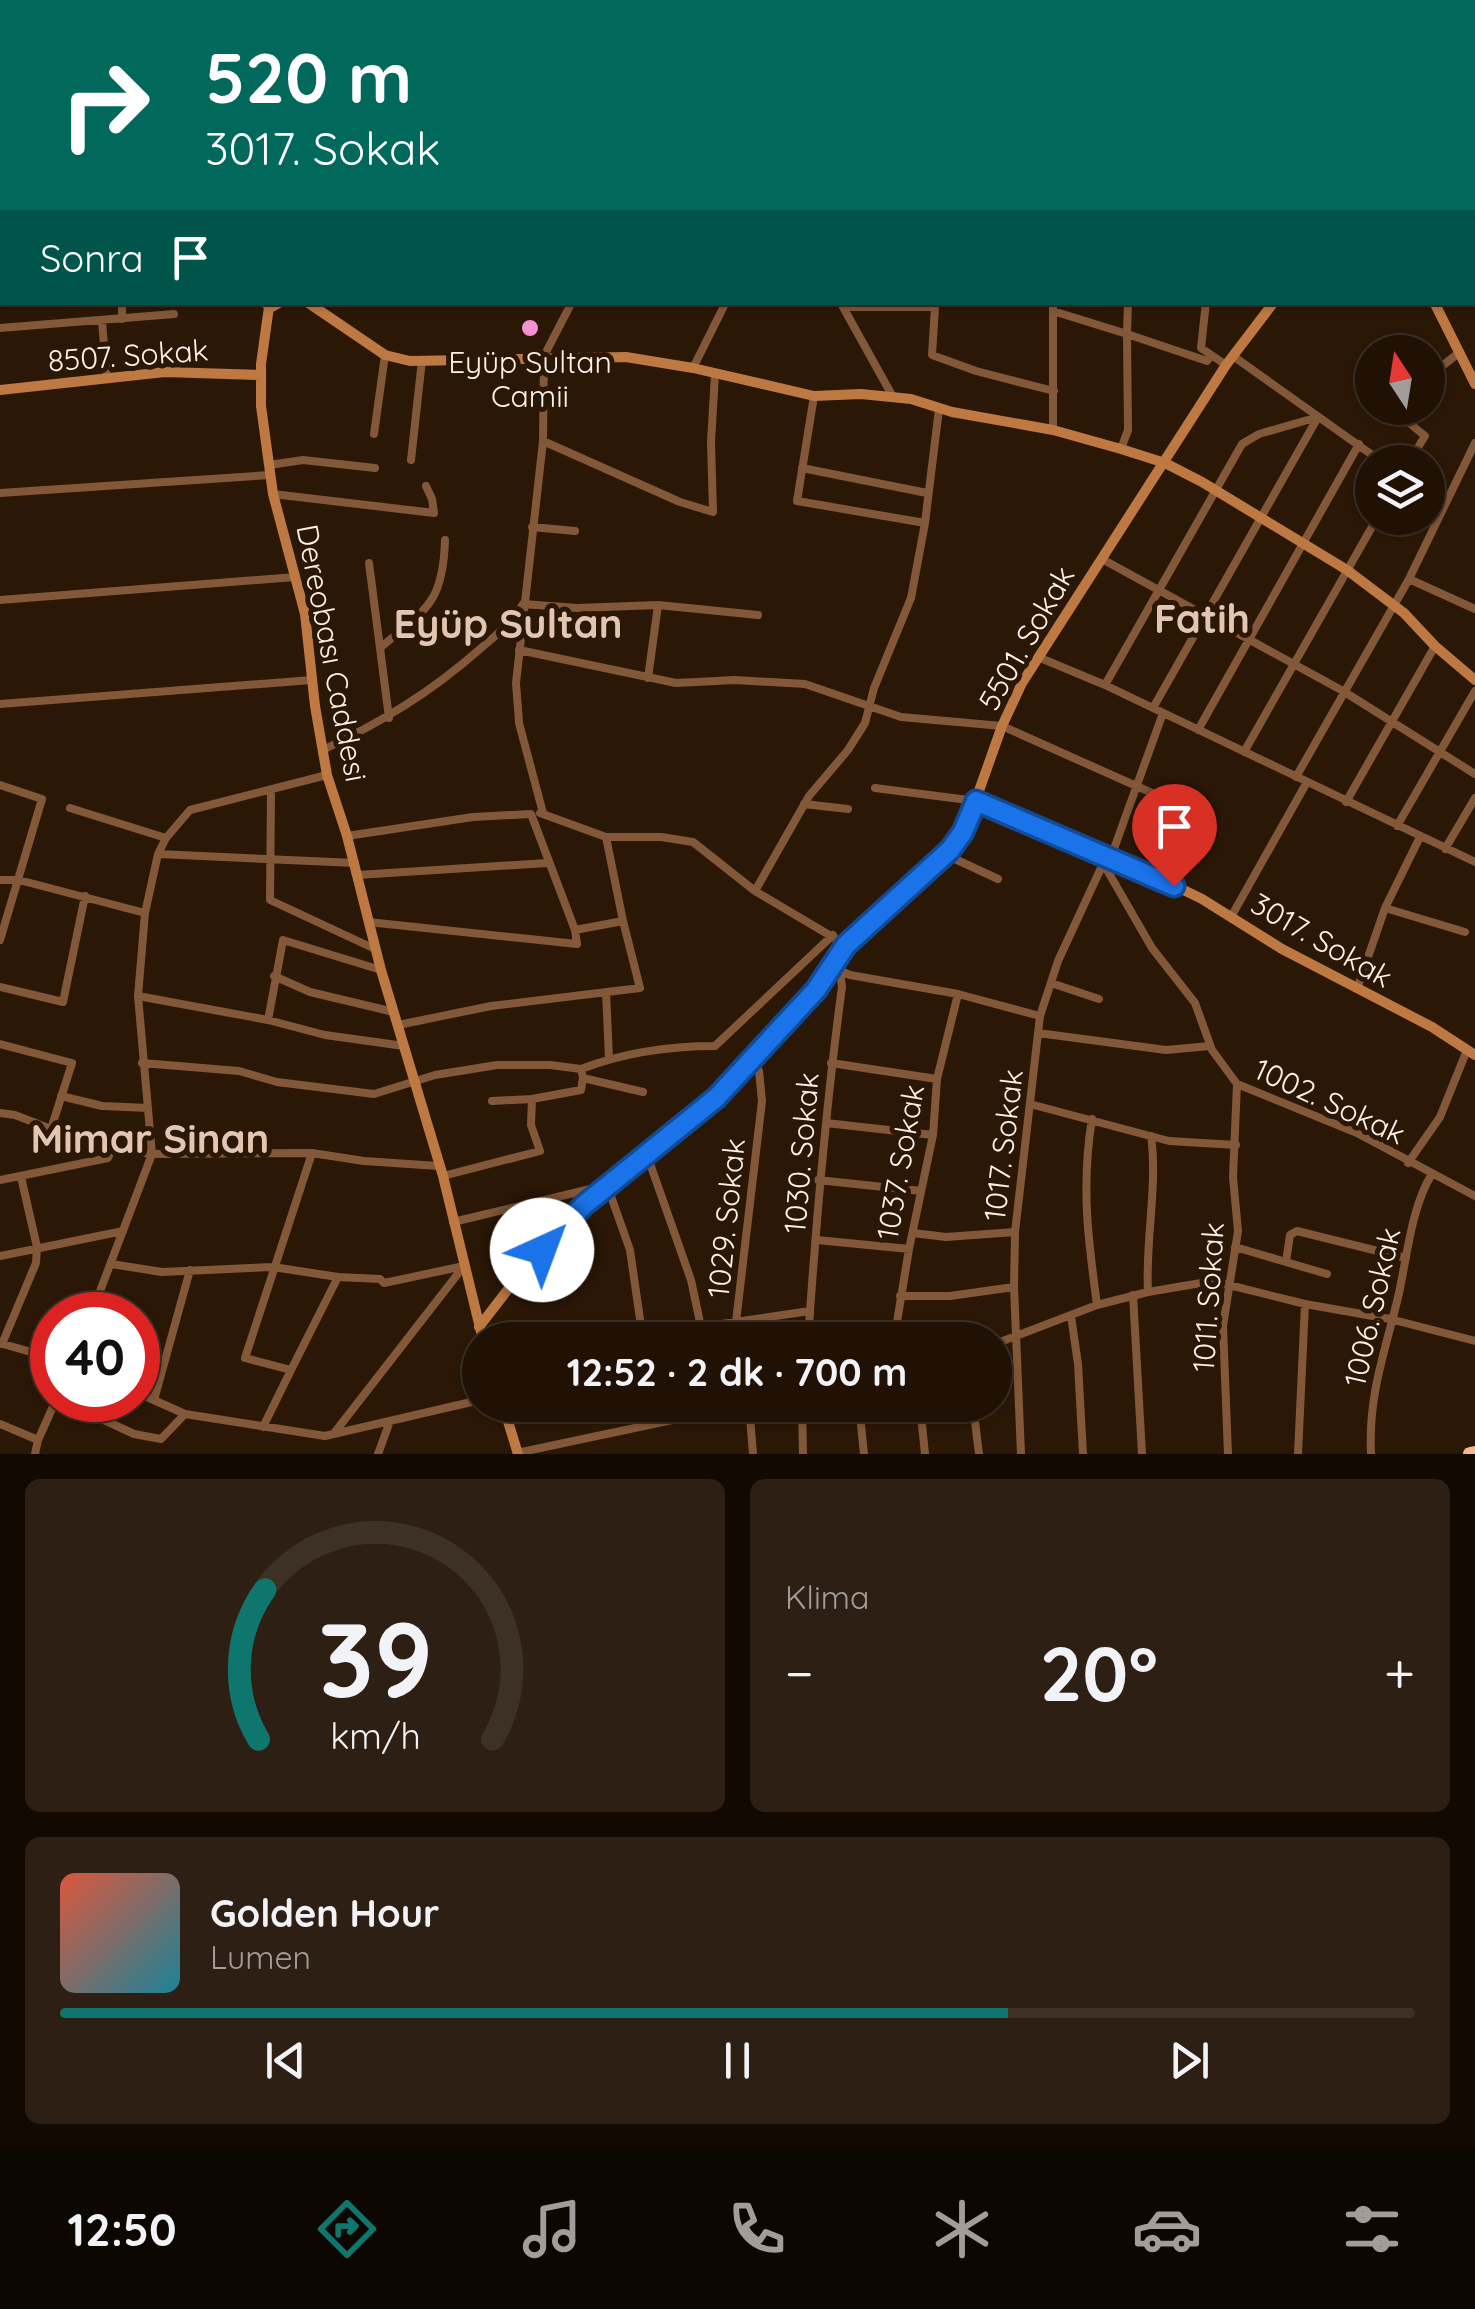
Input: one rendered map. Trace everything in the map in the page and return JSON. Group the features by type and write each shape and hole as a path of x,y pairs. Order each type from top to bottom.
{"street":[{"path":"122,305 122,319"},
{"name":"Dereobası Caddesi","path":"266,305 260,374 269,470 305,614 327,775 440,1171 478,1322"},
{"path":"311,305 385,355 410,361 626,357 814,396 893,397 939,410 1053,430 1165,463 1347,570 1393,604 1475,680"},
{"path":"543,813 518,723 516,684 542,440 544,356 570,305"},
{"path":"693,368 724,305"},
{"path":"893,397 843,307 935,305 932,355 1054,391"},
{"path":"1121,449 1128,430 1128,305"},
{"path":"1198,730 1358,444 1230,360 1201,348 1206,305"},
{"name":"5501. Sokak","path":"483,1322 526,1266 607,1185 694,1117 751,1062 836,968 846,945 948,852 963,832 1022,683 1230,360 1272,305"},
{"path":"1436,305 1475,384"},
{"path":"1053,430 1053,307 1208,360 1210,354"},
{"path":"0,328 174,314"},
{"path":"102,322 107,379"},
{"path":"1445,364 1460,352"},
{"path":"374,434 385,355"},
{"path":"411,460 422,360"},
{"name":"8507. Sokak","path":"0,390 164,372 260,374"},
{"path":"542,440 680,502 714,512 711,442 715,374"},
{"path":"814,396 797,501 926,523"},
{"path":"755,891 804,804 865,723 912,598 926,523 939,410"},
{"path":"1105,685 1242,444 1259,434 1318,417"},
{"path":"1152,708 1318,417"},
{"path":"1411,425 1424,436 1419,445"},
{"path":"1445,504 1475,443"},
{"path":"0,494 269,470 303,460 375,468"},
{"path":"802,468 927,493"},
{"path":"273,494 434,514 426,486"},
{"path":"532,527 575,531"},
{"path":"1244,752 1367,535"},
{"path":"1296,777 1430,535"},
{"path":"380,648 434,600 440,587 445,540"},
{"path":"1102,559 1394,721 1475,774"},
{"path":"369,563 389,718"},
{"path":"0,600 296,577"},
{"path":"1409,579 1475,610"},
{"path":"523,604 577,608 658,605 758,615"},
{"path":"323,750 389,718 440,684 513,621 523,604"},
{"path":"648,678 658,605"},
{"path":"1346,802 1436,646"},
{"path":"520,650 676,683 735,680 806,684 869,708 934,723 1002,726 1208,818"},
{"path":"1038,657 1105,685 1475,862"},
{"path":"0,704 312,680"},
{"path":"1397,826 1475,691"},
{"name":"1017. Sokak","path":"1021,1454 1015,1232 1040,1016 1075,919 1107,858 1163,713"},
{"path":"100,1292 152,1154 138,996 145,913 158,854 190,810 327,775"},
{"path":"1231,916 1308,782"},
{"path":"0,785 42,799 0,940"},
{"path":"875,788 976,801"},
{"path":"271,790 270,900 375,949"},
{"path":"1446,848 1475,798"},
{"name":"3017. Sokak","path":"976,801 1202,899 1282,950 1432,1027 1471,1052"},
{"path":"804,804 848,809"},
{"path":"70,808 166,838"},
{"path":"347,836 474,817 543,813 606,837 661,837 693,842 755,891 846,945"},
{"path":"368,922 577,944 530,814"},
{"path":"398,1025 491,1006 640,988 606,837"},
{"path":"1356,990 1385,908 1420,837"},
{"path":"948,852 998,879"},
{"path":"158,854 356,869 547,863"},
{"name":"1002. Sokak","path":"1107,858 1152,948 1195,1003 1210,1046 1237,1084 1356,1133 1475,1196"},
{"path":"0,880 19,880 145,913"},
{"path":"0,987 63,1002 85,896"},
{"path":"1385,908 1465,932"},
{"path":"575,930 622,921"},
{"path":"582,1074 609,1058 716,1046 833,935"},
{"path":"268,1020 283,940 381,970"},
{"path":"836,968 1040,1016"},
{"name":"1030. Sokak","path":"809,1322 818,1180 842,987 836,968"},
{"path":"274,976 310,992 394,1012"},
{"path":"1051,983 1099,999"},
{"path":"606,992 609,1058"},
{"name":"1037. Sokak","path":"896,1322 932,1135 937,1079 958,994"},
{"path":"138,996 268,1020 325,1035 404,1046"},
{"path":"1038,1033 1166,1050 1210,1046"},
{"path":"0,1044 72,1063 51,1130"},
{"path":"1408,1163 1440,1116 1471,1052"},
{"name":"1029. Sokak","path":"736,1322 762,1101 759,1072 751,1062"},
{"path":"142,1063 239,1071 277,1082 374,1094 415,1081 497,1065 550,1064 643,1092"},
{"path":"831,1063 937,1079"},
{"path":"492,1101 581,1090 582,1074"},
{"name":"1011. Sokak","path":"1228,1454 1223,1326 1236,1248 1237,1084"},
{"path":"60,1096 102,1106 148,1108"},
{"path":"0,1113 112,1149 152,1154 312,1153 440,1171 540,1151 531,1125 532,1099"},
{"path":"1030,1104 1178,1142 1236,1144"},
{"path":"1092,1119 1084,1179 1097,1305"},
{"path":"826,1124 932,1135"},
{"path":"1148,1292 1151,1136"},
{"path":"0,1180 108,1158 112,1149"},
{"path":"292,1370 245,1358 312,1153"},
{"path":"647,1156 691,1280 701,1322"},
{"name":"1006. Sokak","path":"1371,1454 1375,1387 1418,1199 1432,1174"},
{"path":"21,1177 37,1247 36,1263 1,1343 30,1352"},
{"path":"818,1180 921,1191"},
{"path":"453,1222 607,1185 630,1250 640,1322"},
{"path":"0,1256 124,1231"},
{"path":"1286,1262 1290,1235 1297,1231 1406,1258"},
{"path":"912,1232 946,1237 1015,1232"},
{"path":"817,1240 909,1249"},
{"path":"1236,1248 1328,1274"},
{"path":"111,1264 162,1272 273,1267 338,1278 380,1279 384,1283 464,1266"},
{"path":"335,1432 464,1266"},
{"path":"160,1378 190,1270"},
{"path":"263,1427 338,1278"},
{"path":"1012,1338 1097,1305 1203,1281 1230,1283 1305,1304 1390,1319 1475,1341"},
{"path":"900,1296 939,1298 1014,1287"},
{"path":"1133,1296 1142,1454"},
{"path":"1298,1454 1305,1304"},
{"path":"736,1322 810,1311"},
{"path":"1071,1316 1083,1454"},
{"path":"160,1403 185,1414 325,1436 462,1404"},
{"path":"108,1422 134,1434 161,1439 185,1414"},
{"path":"378,1454 390,1420"},
{"path":"35,1454 47,1422"},
{"path":"508,1422 518,1453 665,1422"},
{"path":"748,1422 753,1454"},
{"path":"803,1422 804,1454"},
{"path":"861,1422 864,1454"},
{"path":"922,1422 925,1454"},
{"path":"975,1422 978,1454"},
{"path":"0,1424 38,1440"}],"place":[{"name":"Eyüp Sultan Camii","path":"530,328"}],"district":[{"name":"Fatih","path":"1202,618"},
{"name":"Eyüp Sultan","path":"508,623"},
{"name":"Mimar Sinan","path":"150,1138"}],"route":[{"path":"542,1250 584,1205 694,1117 751,1062 816,990 846,945 950,850 963,832 976,801 1174,886"}]}
